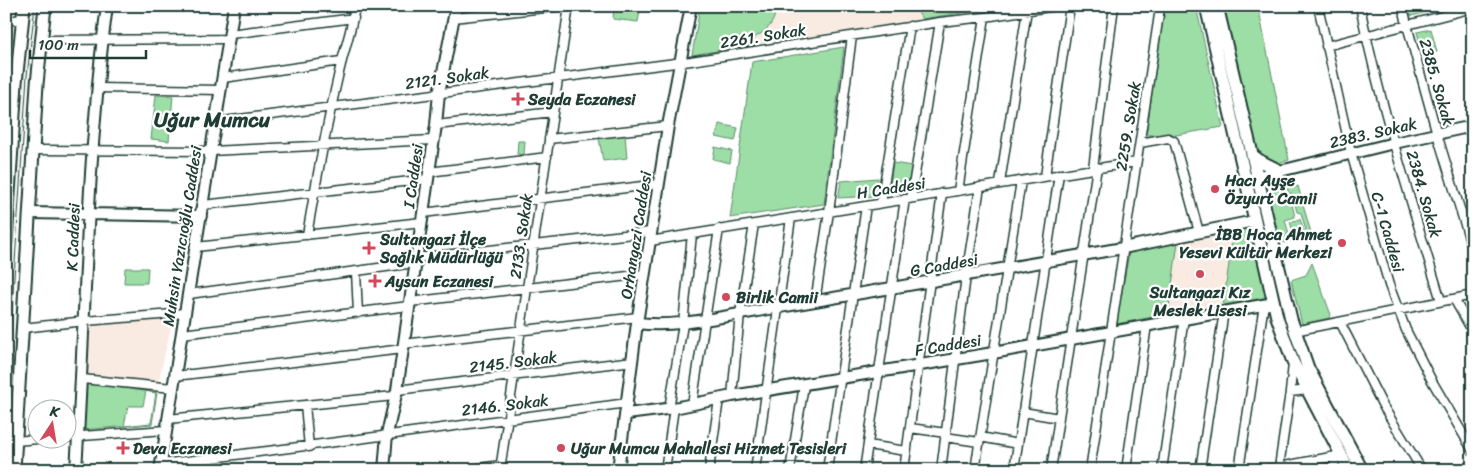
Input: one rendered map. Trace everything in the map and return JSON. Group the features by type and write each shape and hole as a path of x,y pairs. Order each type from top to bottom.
{"main road":[{"path":"6,242 8,180 24,6"},
{"path":"14,470 37,84 45,6"},
{"path":"1206,6 1254,221 1269,303 1293,362 1338,455 1349,470"},
{"path":"1217,6 1294,331 1308,368 1362,470"},
{"path":"1252,155 1280,171"},
{"path":"1245,181 1280,171"},
{"path":"1254,221 1270,230"},
{"path":"1269,303 1286,300"}],"street":[{"name":"K Caddesi","path":"76,470 85,321 91,151 107,6"},
{"name":"Muhsin Yazıcıoğlu Caddesi","path":"160,467 234,6"},
{"path":"307,235 323,144 341,61 354,18 355,6"},
{"name":"I Caddesi","path":"384,470 387,434 403,347 434,140 438,93 456,6"},
{"path":"454,18 563,6"},
{"name":"2133. Sokak","path":"501,467 569,6"},
{"name":"Orhangazi Caddesi","path":"618,470 637,320 668,126 691,6"},
{"name":"2261. Sokak","path":"681,62 910,26 1056,6"},
{"path":"1045,176 1070,6"},
{"path":"1051,470 1084,255 1114,6"},
{"name":"C-1 Caddesi","path":"1318,6 1351,153 1389,285 1406,330 1432,381 1473,451"},
{"name":"2384. Sokak","path":"1360,6 1394,143 1441,301"},
{"name":"2385. Sokak","path":"1403,6 1406,25 1437,134 1473,251"},
{"name":"2259. Sokak","path":"1090,470 1161,7"},
{"path":"1326,46 1461,8 1473,8"},
{"path":"1000,183 1028,10"},
{"path":"958,191 985,17"},
{"path":"42,40 102,41 229,37 354,18"},
{"path":"6,20 23,19"},
{"path":"864,470 891,289 940,22"},
{"path":"881,203 910,26"},
{"path":"815,302 852,36"},
{"path":"223,78 341,61"},
{"name":"2121. Sokak","path":"216,122 681,62"},
{"path":"97,88 221,90"},
{"path":"436,126 553,112"},
{"path":"549,139 668,126"},
{"name":"2383. Sokak","path":"1280,171 1473,126"},
{"path":"1140,143 1168,138 1174,142 1199,232"},
{"path":"33,150 210,151 434,140"},
{"path":"203,205 315,192 547,157"},
{"name":"H Caddesi","path":"189,294 356,272 416,261 535,245 692,234 1021,181 1095,167 1136,162"},
{"path":"1014,470 1059,174"},
{"path":"975,470 1021,181"},
{"path":"196,247 307,235 540,198 659,184"},
{"path":"941,470 966,276 980,187"},
{"path":"904,470 942,193"},
{"path":"827,470 866,206"},
{"path":"29,213 201,216"},
{"path":"756,470 791,218"},
{"name":"G Caddesi","path":"637,320 654,325 683,324 1046,262 1254,221"},
{"path":"732,396 740,314 754,224"},
{"path":"692,405 719,230"},
{"path":"665,470 692,234"},
{"path":"356,272 358,312"},
{"path":"182,334 645,274"},
{"path":"1294,331 1473,295"},
{"path":"1454,299 1473,332"},
{"path":"1239,470 1269,303"},
{"name":"F Caddesi","path":"627,408 671,408 692,405 732,396 956,359 1269,303"},
{"path":"1200,470 1224,312"},
{"path":"23,328 85,321 186,314"},
{"path":"1162,470 1184,318"},
{"path":"175,376 521,331 637,320"},
{"path":"1340,322 1383,406 1422,470"},
{"path":"1126,470 1146,325"},
{"name":"2145. Sokak","path":"168,419 305,405 515,375 633,361"},
{"path":"1279,467 1293,362"},
{"path":"82,379 173,388"},
{"path":"790,470 804,385"},
{"path":"1290,392 1308,390"},
{"path":"709,470 719,399"},
{"path":"305,405 309,446"},
{"name":"2146. Sokak","path":"160,467 508,418 627,408"},
{"path":"1023,412 1059,418"},
{"path":"910,428 945,435 1018,444"},
{"path":"79,436 166,430"},
{"path":"16,441 28,440"},
{"path":"868,445 906,451"},
{"path":"1263,470 1291,467 1338,455 1334,470"},
{"path":"464,470 501,467"}],"shaded area":[{"path":"700,6 1007,6 692,55"},
{"name":"Sultangazi Kız Meslek Lisesi","path":"1233,234 1223,307 1168,314 1178,242"},
{"path":"173,318 156,393 85,382 88,324"}],"green space":[{"path":"614,6 641,6 638,22 613,19"},
{"path":"700,6 776,7 772,22 767,29 754,38 754,45 692,55"},
{"path":"917,6 1007,6 922,19 917,11"},
{"path":"1196,6 1223,127 1176,135 1146,135 1164,11"},
{"path":"1223,6 1258,6 1289,160 1278,163 1256,152"},
{"path":"1409,6 1453,6 1411,16"},
{"path":"1431,29 1437,52 1423,56 1417,32"},
{"path":"844,47 824,204 730,218 752,62"},
{"path":"156,95 173,96 169,141 151,139"},
{"path":"719,124 738,128 735,141 716,137"},
{"path":"625,134 627,158 603,161 599,138"},
{"path":"518,141 525,141 524,155 517,154"},
{"path":"715,147 732,151 730,163 713,159"},
{"path":"893,163 912,166 906,194 889,192"},
{"path":"878,178 876,196 838,198 841,181"},
{"path":"1282,184 1287,200 1291,200 1295,217 1285,220 1289,234 1279,237 1268,197 1274,186"},
{"path":"1298,186 1311,233 1307,234 1301,213 1297,212 1292,193 1289,194 1287,188"},
{"path":"1300,219 1306,236 1284,243 1282,238 1294,234 1290,222"},
{"path":"1249,227 1268,297 1223,307 1233,234"},
{"path":"1178,242 1168,314 1116,324 1129,253"},
{"path":"1312,263 1331,315 1329,318 1302,324 1291,280 1306,275"},
{"path":"125,268 148,268 147,283 124,283"},
{"path":"85,382 146,391 143,406 128,406 124,426 151,423 156,393 153,392 157,393 152,424 82,430"}],"tram line":[{"path":"6,402 27,76 35,6"}],"place":[{"name":"Seyda Eczanesi","path":"518,99"},
{"name":"Hacı Ayşe Özyurt Camii","path":"1215,189"},
{"name":"İBB Hoca Ahmet Yesevi Kültür Merkezi","path":"1342,243"},
{"name":"Sultangazi İlçe Sağlık Müdürlüğü","path":"369,248"},
{"name":"Sultangazi Kız Meslek Lisesi","path":"1200,274"},
{"name":"Aysun Eczanesi","path":"375,281"},
{"name":"Birlik Camii","path":"726,297"},
{"name":"Deva Eczanesi","path":"123,448"},
{"name":"Uğur Mumcu Mahallesi Hizmet Tesisleri","path":"561,448"}],"district":[{"name":"Uğur Mumcu","path":"212,120"}]}
